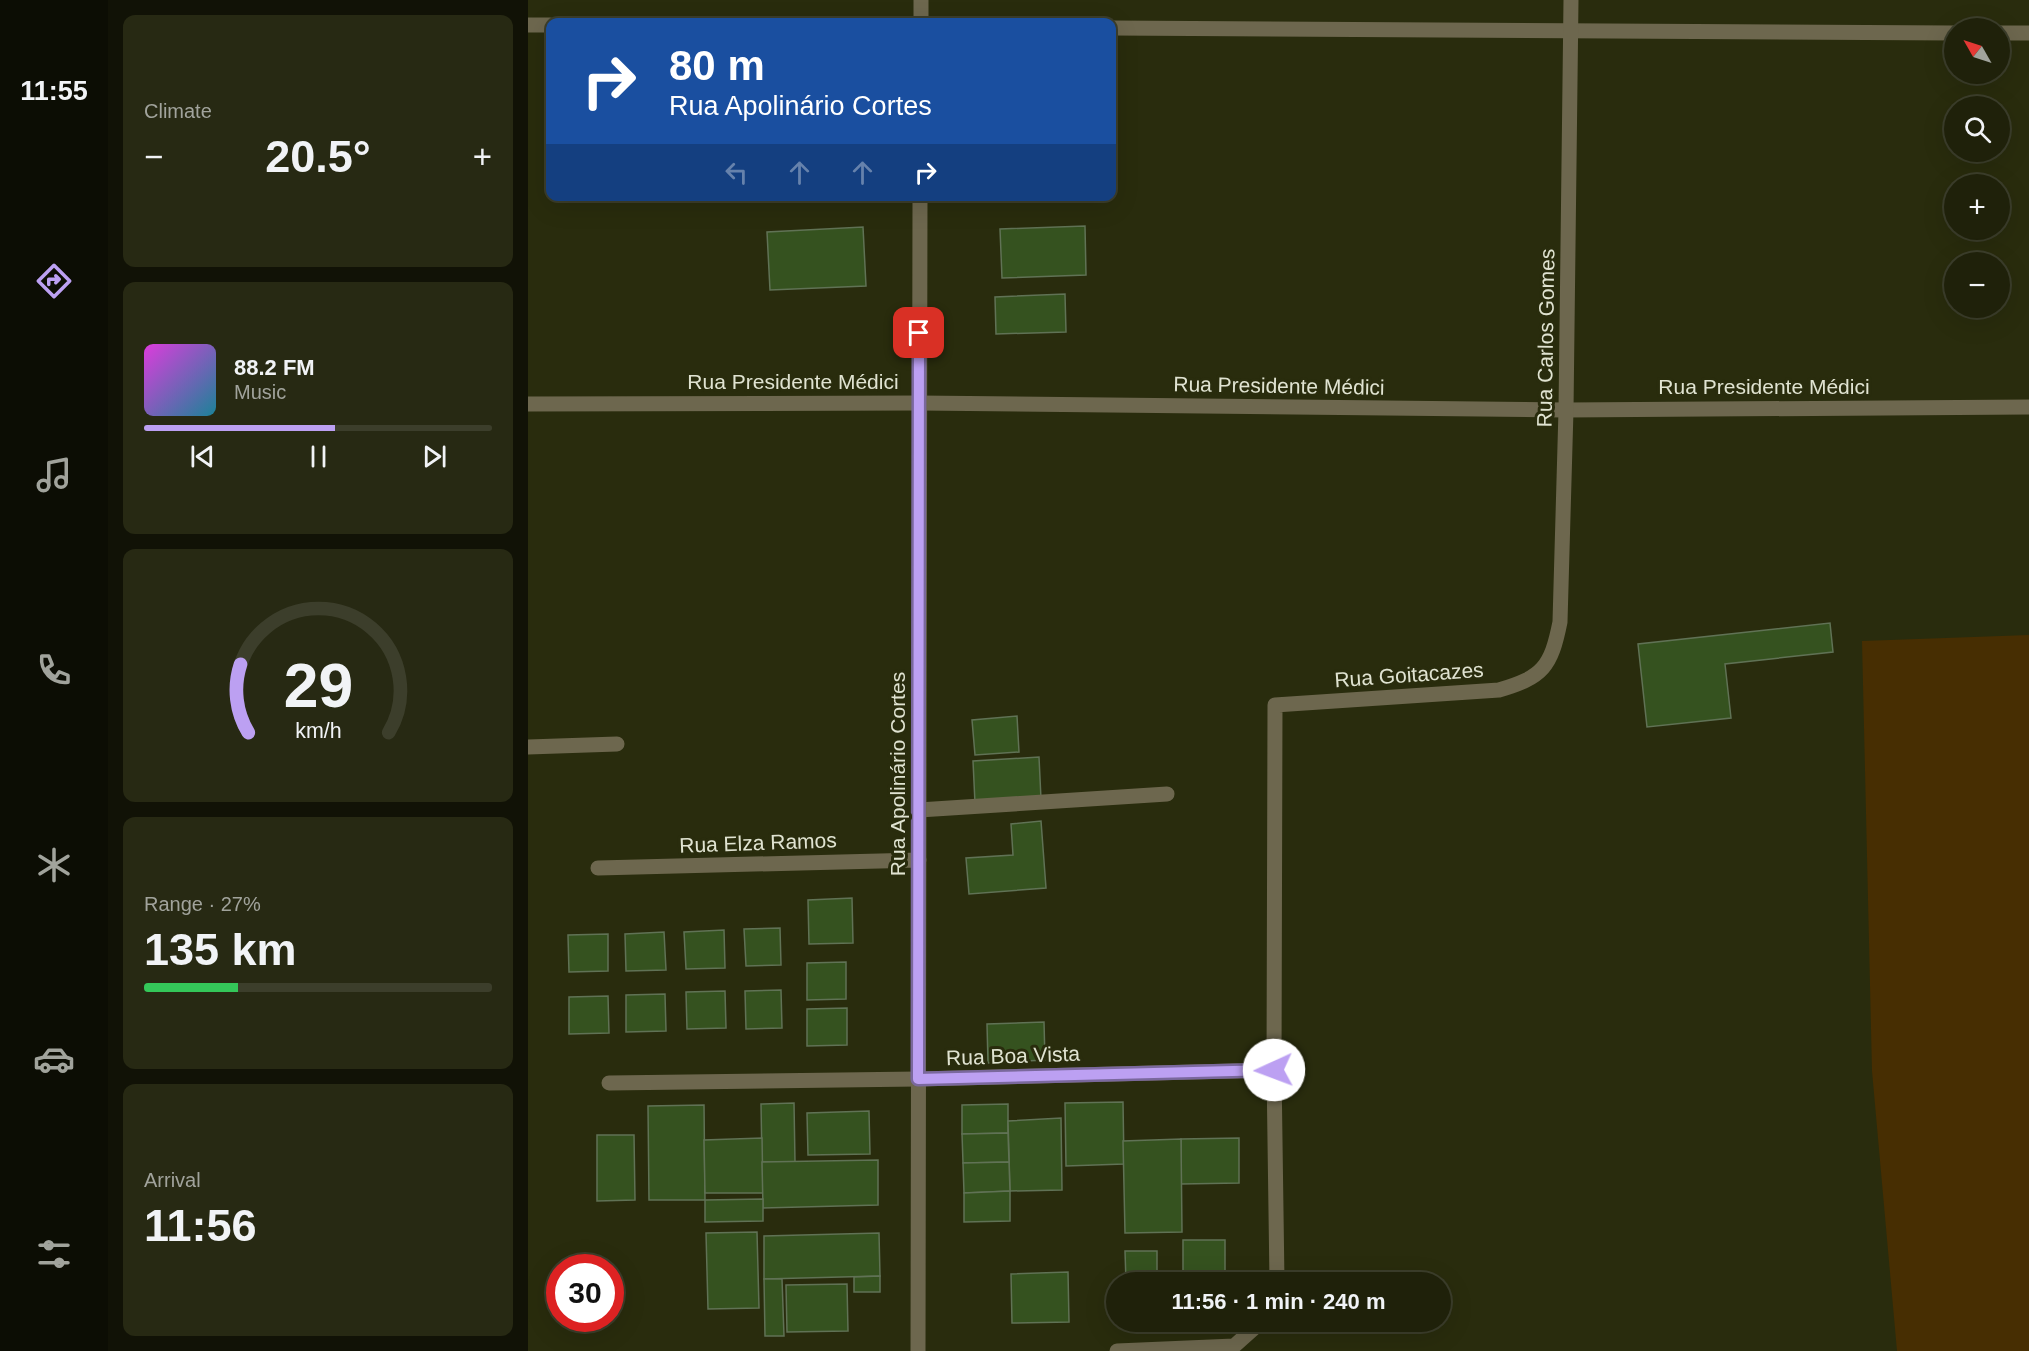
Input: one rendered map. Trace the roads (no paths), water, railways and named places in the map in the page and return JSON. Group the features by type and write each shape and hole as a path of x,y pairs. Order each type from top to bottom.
{"street":[{"path":"921,0 921,18"},
{"name":"Rua Carlos Gomes","path":"1542,671 1555,649 1560,622 1566,410 1571,0"},
{"path":"528,25 546,25"},
{"path":"1116,27 1944,33"},
{"path":"2010,33 2029,33"},
{"name":"Rua Apolinário Cortes","path":"918,1351 920,201"},
{"name":"Rua Presidente Médici","path":"528,404 919,403 1566,410 2029,407"},
{"name":"Rua Goitacazes","path":"1274,1070 1275,705 1499,690 1519,684 1542,671"},
{"path":"528,747 617,744"},
{"path":"919,810 1167,794"},
{"name":"Rua Elza Ramos","path":"598,868 919,860"},
{"path":"1274,1070 1277,1272"},
{"name":"Rua Boa Vista","path":"609,1083 918,1079 1274,1070"},
{"path":"1117,1351 1234,1346 1250,1332"}]}
